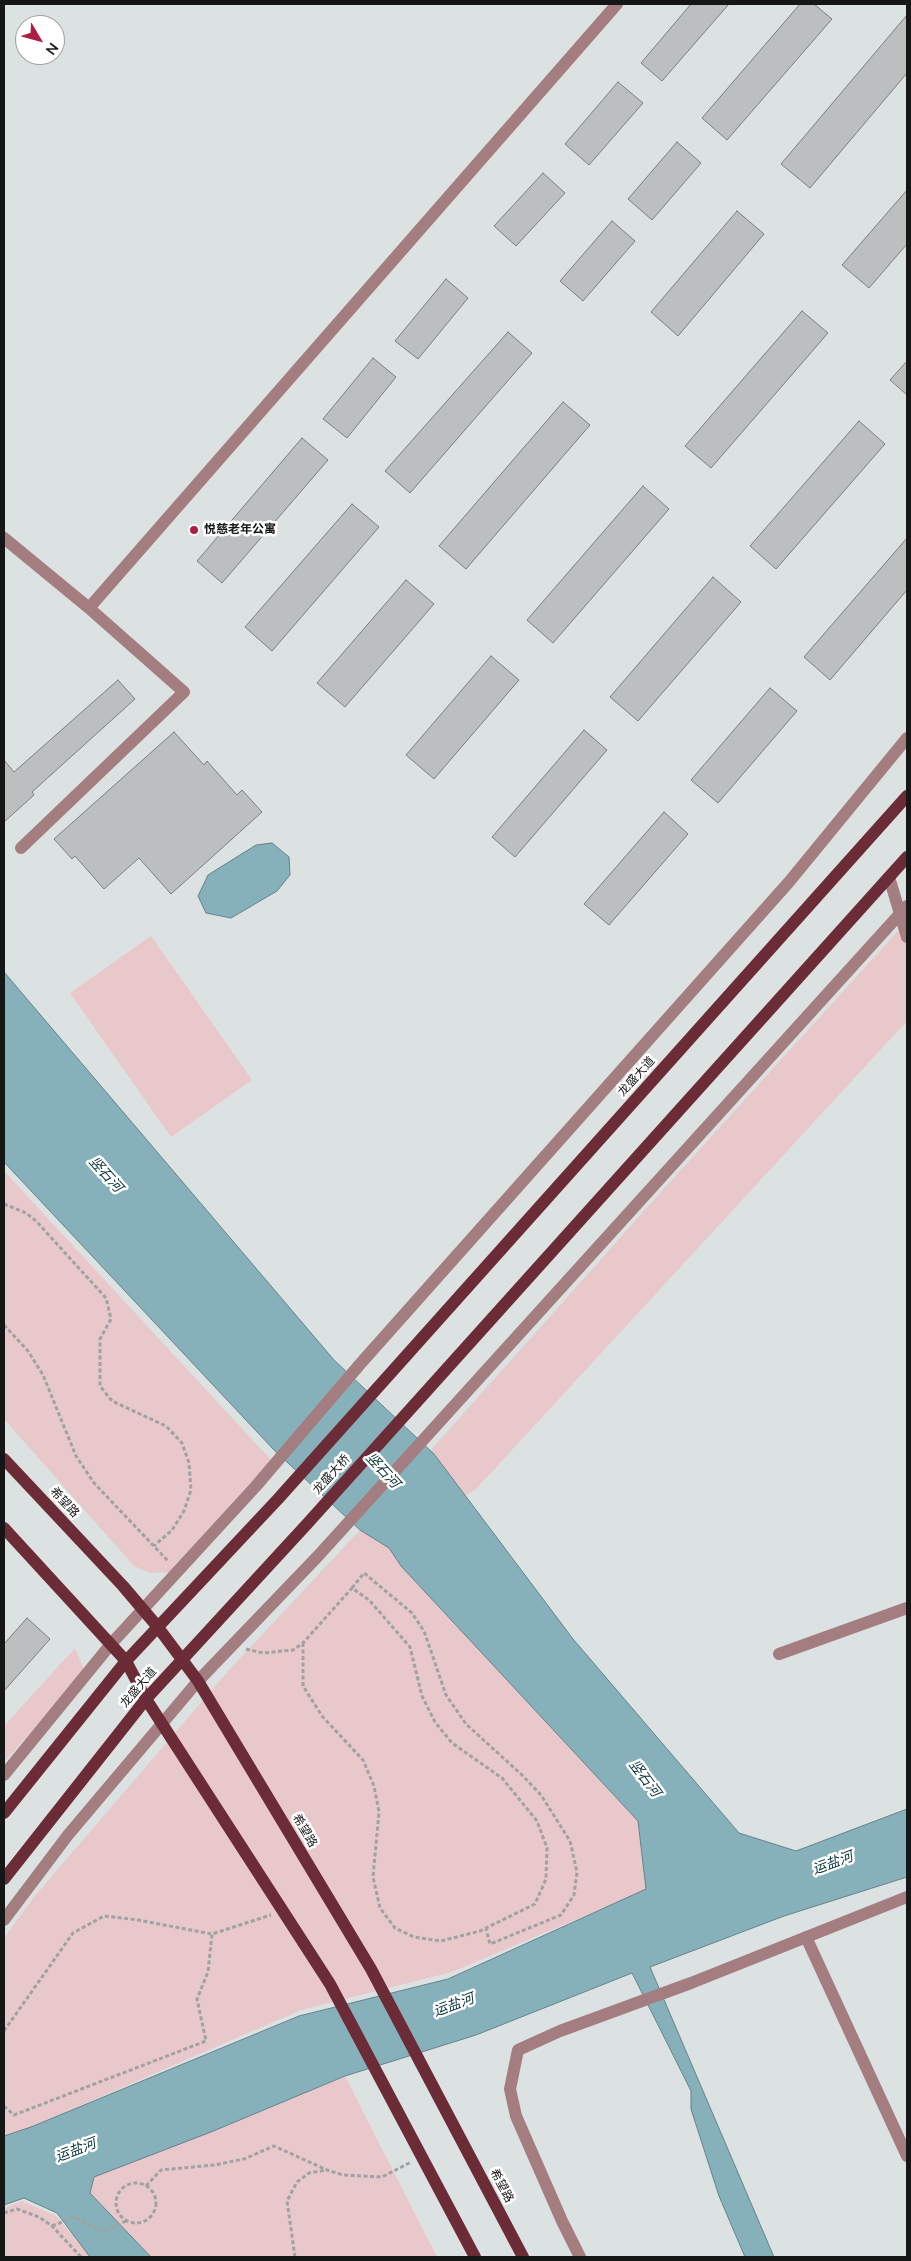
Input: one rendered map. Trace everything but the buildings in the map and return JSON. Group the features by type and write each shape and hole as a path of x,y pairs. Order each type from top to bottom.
{"main road":[{"name":"龙盛大道","path":"388,1376 907,796"},
{"path":"889,877 907,857"},
{"name":"龙盛大桥","path":"307,1524 889,877"},
{"name":"龙盛大桥","path":"157,1626 278,1499 388,1376"},
{"name":"希望路","path":"4,1459 123,1586 183,1658 198,1681 371,1969 523,2257"},
{"name":"龙盛大道","path":"4,1879 146,1699 307,1524"},
{"path":"4,1528 126,1661 146,1699 163,1722 330,1984 475,2257"},
{"path":"4,1813 126,1661 157,1626"}],"street":[{"path":"88,608 617,4"},
{"path":"4,538 184,692 21,848"},
{"path":"4,1775 111,1644 256,1486 361,1363 783,889 907,738"},
{"path":"889,877 907,937"},
{"path":"4,1920 68,1835 198,1681 318,1556 907,906"},
{"path":"779,1654 907,1608"},
{"path":"580,2257 550,2195 516,2116 510,2089 518,2050 560,2031 907,1897"},
{"path":"806,1937 907,2156"}],"path":[{"path":"4,1204 26,1213 36,1221 106,1298 111,1319 100,1339 100,1386 112,1401 166,1426 182,1443 189,1463 191,1490 184,1511 172,1530 154,1546"},
{"path":"4,1325 28,1351 43,1375 76,1456 89,1476 118,1510 178,1571"},
{"path":"231,1647 263,1653 293,1650 303,1643 364,1573 412,1613 424,1631 446,1695 466,1724 541,1795 570,1841 577,1872 574,1895 561,1915 490,1944 486,1929"},
{"path":"303,1643 303,1686 322,1716 363,1760 374,1786 379,1812 373,1877 380,1908 395,1928 414,1937 441,1941 486,1929 535,1904 546,1879 547,1848 537,1821 518,1795 502,1778 452,1743 435,1722 422,1696 410,1647 369,1600 352,1588"},
{"path":"4,2031 73,1933 104,1916 138,1920 212,1934 283,1911"},
{"path":"4,2106 14,2115 206,2041 197,1999 208,1972 212,1934"},
{"path":"146,2186 160,2170 214,2165 244,2159 274,2146 327,2170 343,2175 382,2178 422,2156"},
{"path":"295,2257 287,2201 297,2182 309,2173 327,2170"},
{"path":"132,2184 146,2186 152,2190 157,2203 152,2216 140,2224 126,2221 117,2211 117,2197 120,2191 132,2184"},
{"path":"4,2213 17,2209 39,2217 52,2226 81,2257"},
{"path":"52,2226 74,2217 103,2232 126,2221"}],"shaded area":[{"path":"907,921 907,1021 476,1489 465,1496 430,1451 661,1192"},
{"path":"151,936 252,1080 171,1137 70,993"},
{"path":"4,1171 271,1460 169,1572 151,1573 134,1566 4,1419"},
{"path":"360,1530 389,1548 401,1566 638,1821 646,1890 452,1972 301,2010 31,2127 4,2136 4,1938 34,1897 229,1670"},
{"path":"75,1648 85,1672 4,1762 4,1726"},
{"path":"345,2076 437,2257 151,2257 90,2192 94,2177 211,2132"},
{"path":"22,2201 56,2216 92,2257 4,2257 4,2208"}],"water":[{"path":"272,843 289,857 290,875 277,891 231,918 206,913 198,896 208,875 256,845"},
{"path":"4,972 334,1360 434,1454 573,1639 739,1833 796,1851 907,1809 907,1877 784,1916 650,1967 774,2257 745,2257 719,2196 691,2109 691,2091 632,1973 476,2035 345,2076 211,2132 94,2177 90,2193 151,2257 90,2257 57,2213 24,2198 4,2205 4,2136 31,2127 299,2016 448,1979 646,1889 638,1821 401,1566 389,1548 360,1530 274,1450 4,1162"}],"place":[{"name":"悦慈老年公寓","path":"194,530"}],"water label":[{"name":"竖石河","path":"105,1175"},
{"name":"竖石河","path":"382,1471"},
{"name":"竖石河","path":"644,1779"},
{"name":"运盐河","path":"833,1864"},
{"name":"运盐河","path":"454,2006"},
{"name":"运盐河","path":"76,2151"}]}
